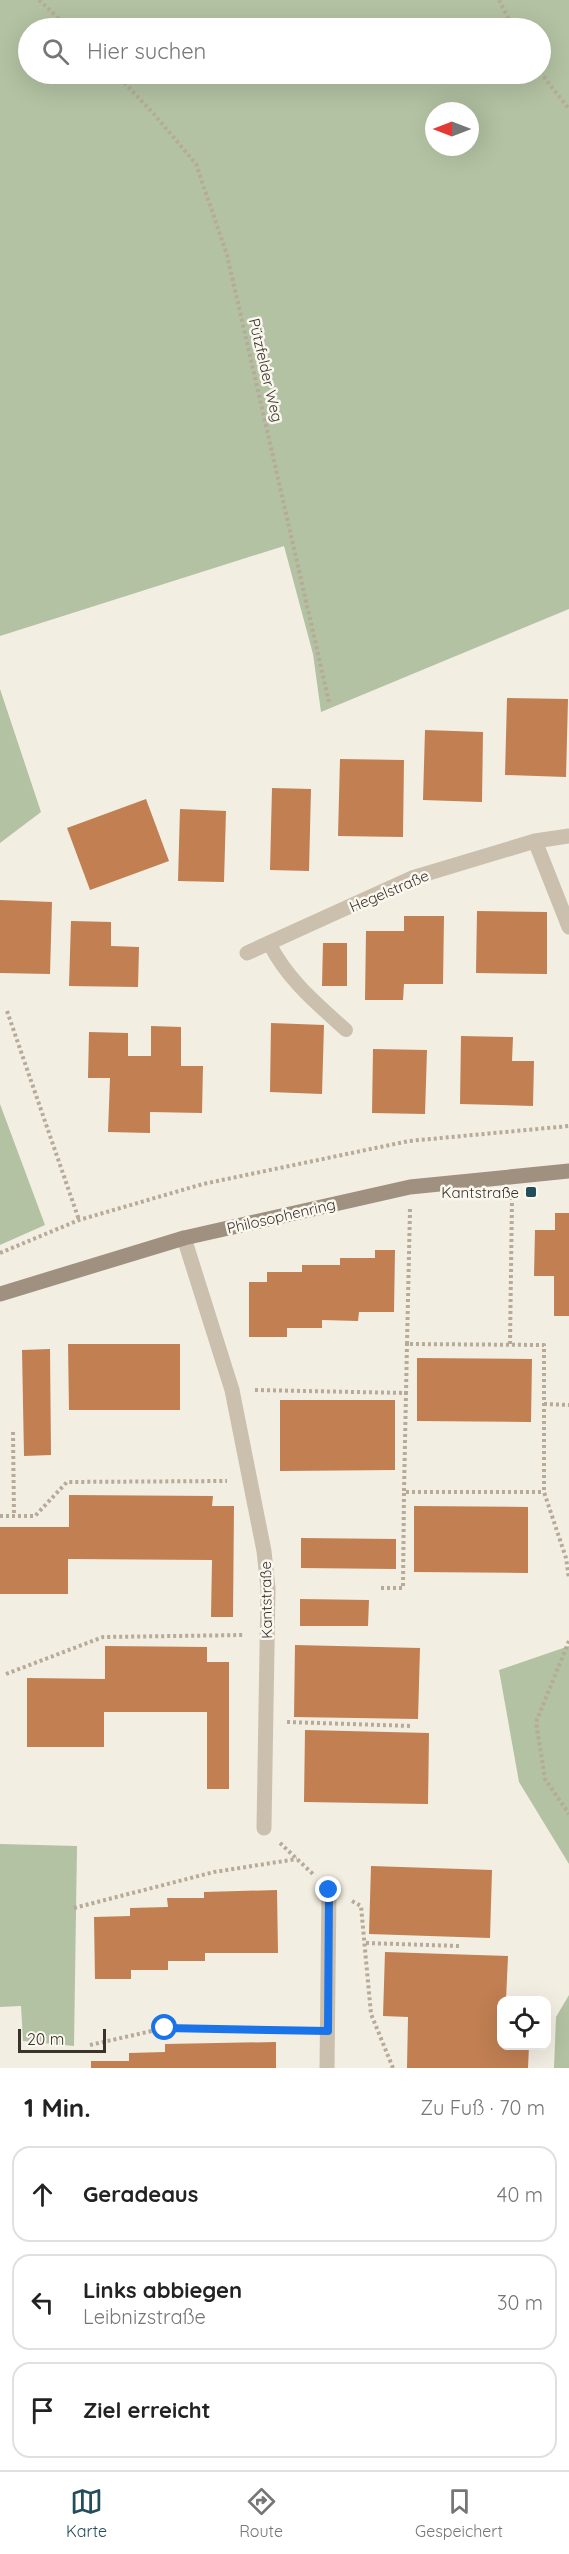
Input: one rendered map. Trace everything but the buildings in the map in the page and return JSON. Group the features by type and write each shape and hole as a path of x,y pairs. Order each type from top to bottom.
{"street":[{"name":"Hegelstraße","path":"247,953 412,878 535,841 569,836"},
{"path":"535,841 569,927"},
{"name":"Philosophenring","path":"0,1294 184,1238 410,1187 569,1171"},
{"name":"Kantstraße","path":"184,1238 232,1390 264,1551 268,1588 264,1828"},
{"path":"327,2068 329,1890"}],"lane":[{"path":"269,943 279,964 294,983 345,1030"}],"path":[{"path":"39,0 58,18"},
{"path":"498,0 508,18"},
{"name":"Pützfelder Weg","path":"125,84 196,164 227,255 329,702"},
{"path":"549,84 569,109"},
{"path":"8,1011 79,1220"},
{"path":"0,1253 79,1220 202,1184 409,1141 569,1126"},
{"path":"381,1588 403,1588 410,1187"},
{"path":"510,1344 512,1194"},
{"path":"407,1344 544,1345 544,1492 566,1558 569,1579"},
{"path":"232,1390 406,1393"},
{"path":"544,1404 569,1405"},
{"path":"13,1432 14,1516"},
{"path":"0,1515 35,1516 67,1482 249,1480"},
{"path":"405,1492 544,1492"},
{"path":"6,1674 103,1637 266,1635"},
{"path":"569,1641 536,1722 544,1779 569,1814"},
{"path":"304,1722 412,1726"},
{"path":"264,1828 329,1890 361,1906 371,2014 393,2068"},
{"path":"74,1908 214,1872 297,1859"},
{"path":"366,1943 459,1946"},
{"path":"90,2045 165,2028 328,2031"}],"green space":[{"path":"0,0 569,0 569,609 321,712 313,654 284,546 0,636"},
{"path":"0,689 41,812 0,843"},
{"path":"0,1104 45,1225 0,1245"},
{"path":"569,1646 569,1864 519,1782 499,1670"},
{"path":"0,1844 77,1846 74,2046 23,2041 21,2006 0,2007"},
{"path":"569,1995 569,2068 554,2068 556,2017"}],"place":[{"name":"Kantstraße","path":"531,1192"}],"route":[{"path":"165,2028 328,2031 329,1890"}]}
